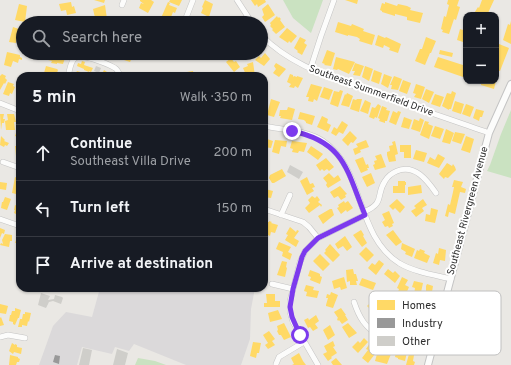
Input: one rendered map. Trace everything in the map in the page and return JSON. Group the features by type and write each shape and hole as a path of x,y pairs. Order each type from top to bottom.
{"street":[{"path":"187,16 193,0"},
{"path":"237,0 247,16"},
{"path":"310,70 320,36 334,0"},
{"name":"Southeast Summerfield Drive","path":"268,42 285,56 310,70 489,133"},
{"path":"69,72 73,60"},
{"path":"94,60 114,68 118,72"},
{"name":"Southeast Rivergreen Avenue","path":"448,291 489,133 511,84"},
{"path":"0,103 16,109"},
{"path":"268,127 306,134 321,140 330,146 345,164 365,214 379,243 398,262 412,269 451,279"},
{"path":"3,162 16,167"},
{"path":"318,365 304,342 290,312 290,301 305,251 318,238 365,214 378,204 385,181 400,170 410,170 421,175 436,193"},
{"path":"281,215 290,195"},
{"path":"268,210 303,222 318,238"},
{"path":"0,219 16,225"},
{"path":"272,284 293,289"},
{"path":"354,302 362,322 369,329"},
{"path":"0,337 8,335 25,338"},
{"path":"276,364 279,357 304,342"},
{"name":"Southeast Rivergreen Avenue","path":"428,365 431,355"}],"shaded area":[{"path":"99,292 254,292 251,309 250,339 241,365 186,365 134,344 129,351 115,347 112,354 82,347 77,365 39,365 53,326 66,312 92,317"}],"green space":[{"path":"283,0 323,0 311,33 293,18"},
{"path":"511,110 511,178 487,171"},
{"path":"138,358 155,361 166,365 135,365"}],"building: Homes":[{"path":"94,0 105,0 104,3"},
{"path":"140,0 151,0 154,2 148,13 139,8 141,3 144,4"},
{"path":"170,0 182,0 179,6 169,2"},
{"path":"205,0 213,4 209,16 201,13"},
{"path":"251,0 265,0 266,2 258,7 257,4 255,6"},
{"path":"345,0 358,0 357,4"},
{"path":"448,0 459,0 457,6 460,7 456,20 454,19 449,34 442,32 443,30 441,29 444,16 446,17 449,5 447,4"},
{"path":"482,0 494,0 488,12 475,12 478,7 479,8"},
{"path":"71,2 76,13 67,15 66,10 61,11 59,4"},
{"path":"168,2 170,3 169,5 177,8 175,13 173,12 171,16 162,16"},
{"path":"385,2 397,6 398,4 407,6 411,8 410,10 423,13 420,23 407,20 407,17 395,14 395,16 382,12 380,10 382,3 385,4"},
{"path":"19,4 27,6 26,16 16,16"},
{"path":"268,4 275,15 268,20 268,16 263,16 262,9"},
{"path":"105,5 107,16 95,16 93,9"},
{"path":"277,16 281,19 280,20 285,27 276,34 272,30 273,29 270,26 270,23"},
{"path":"511,21 511,44 503,40 508,24 510,25"},
{"path":"338,22 351,26 352,24 364,29 363,31 375,35 372,45 359,41 360,39 357,37 335,32"},
{"path":"13,27 16,28 16,43 9,42"},
{"path":"287,28 297,36 291,43 289,41 288,43 279,37"},
{"path":"460,29 463,30 463,42 457,40"},
{"path":"378,35 401,44 398,53 389,50 390,48 384,45 383,48 375,45"},
{"path":"300,37 306,40 304,43 307,45 302,55 294,48"},
{"path":"426,37 436,41 425,65 415,61 420,49 422,49"},
{"path":"499,44 509,48 499,71"},
{"path":"327,50 335,53 331,66 324,65 325,64 322,63"},
{"path":"440,50 453,53 452,57 439,54"},
{"path":"7,52 16,54 16,60 19,60 18,63 13,61 11,67 4,65"},
{"path":"268,57 270,59 264,66 255,60 268,60"},
{"path":"336,57 355,62 349,74 338,69 333,69"},
{"path":"438,57 463,65 463,77 434,67"},
{"path":"48,60 64,60 63,64 51,63 52,61"},
{"path":"228,60 232,60 234,62 236,61 240,67 234,72 226,62"},
{"path":"82,61 85,62 84,65 93,68 91,72 77,66 78,63 81,64"},
{"path":"253,62 254,72 245,72 243,68 248,66 247,64"},
{"path":"276,63 286,69 279,77 273,73 276,69 274,66"},
{"path":"355,63 364,66 360,76 353,75 355,71 352,71"},
{"path":"46,66 58,70 57,72 44,72"},
{"path":"365,66 373,69 369,81 362,77"},
{"path":"374,70 382,73 379,84 371,81"},
{"path":"2,74 6,76 5,78 7,80 0,90 0,76"},
{"path":"290,74 293,75 293,77 297,76 303,78 298,88 295,86 294,88 289,87 291,84 287,82"},
{"path":"384,74 392,77 388,88 381,84"},
{"path":"394,76 402,79 398,90 391,89 392,85 390,85"},
{"path":"403,80 411,83 407,94 399,91"},
{"path":"8,82 14,84 13,86 15,87 12,94 10,93 9,96 3,94"},
{"path":"311,84 322,87 317,101 314,99 313,102 308,101 309,97 306,97"},
{"path":"416,84 425,87 421,99 414,97 416,94 413,93"},
{"path":"481,84 495,84 494,89"},
{"path":"324,87 333,90 329,100 320,97"},
{"path":"426,89 434,92 429,103 422,99"},
{"path":"340,90 343,91 338,107 330,104 334,91 339,92"},
{"path":"452,91 456,93 451,109 449,110 442,106 447,93 451,94"},
{"path":"347,93 353,96 349,107 341,105 345,94 346,95"},
{"path":"435,94 444,97 440,107 431,104"},
{"path":"271,99 280,102 274,117 268,115"},
{"path":"353,99 362,99 359,112 350,109"},
{"path":"365,100 371,103 368,114 360,111"},
{"path":"455,101 464,104 461,114 452,111"},
{"path":"378,104 381,106 377,118 375,117 374,119 369,117 372,107 375,108"},
{"path":"466,104 474,107 470,117 462,114"},
{"path":"382,106 387,108 386,110 390,111 385,123 379,121 380,119 378,118"},
{"path":"288,107 295,109 292,120 280,118 280,110 287,110"},
{"path":"476,109 484,111 479,121 473,118"},
{"path":"393,111 397,113 398,111 401,112 396,125 389,122"},
{"path":"300,112 315,116 312,125 306,123 304,120 298,119"},
{"path":"0,114 4,114 3,119 5,119 4,123 2,123 1,130"},
{"path":"7,114 14,114 16,122 14,122 15,130 6,130 5,121 8,120"},
{"path":"322,116 328,119 327,123 331,125 328,132 317,127"},
{"path":"404,117 412,120 409,129 401,127"},
{"path":"420,118 424,120 420,132 411,129 414,119 419,121"},
{"path":"342,121 348,125 343,134 339,132 336,136 331,133 334,127 337,129"},
{"path":"425,121 429,122 428,124 433,126 429,139 420,135"},
{"path":"435,126 444,129 440,139 431,136"},
{"path":"446,129 454,133 450,144 442,142"},
{"path":"350,131 357,138 348,146 342,140"},
{"path":"455,132 465,134 461,144 452,141"},
{"path":"1,136 5,140 4,141 9,143 7,146 5,145 4,147 0,145"},
{"path":"466,136 474,139 470,153 461,150"},
{"path":"268,139 273,141 271,148 268,148"},
{"path":"275,140 287,141 286,147 281,146 279,154 272,152"},
{"path":"366,140 369,147 360,150 361,152 355,155 353,149 358,147 356,144"},
{"path":"292,141 307,143 304,152 292,152 293,149 290,148"},
{"path":"395,141 398,154 395,155 396,161 389,162 387,152 390,151 389,146 393,145 392,142"},
{"path":"400,145 411,145 411,158 404,158 404,152 400,152"},
{"path":"311,146 323,154 318,160 307,152"},
{"path":"416,150 427,153 424,162 413,159"},
{"path":"381,154 386,167 375,170 373,165 375,164 374,161 377,160 375,156"},
{"path":"438,154 445,158 439,168 427,163 430,157 435,160"},
{"path":"363,157 369,168 361,173 355,160"},
{"path":"326,158 334,167 329,171 327,169 324,171 322,169 320,171 316,165"},
{"path":"447,163 452,166 453,164 456,170 448,178 445,177 444,179 439,174"},
{"path":"282,169 286,176 272,183 269,178 270,175"},
{"path":"329,173 334,178 338,175 341,180 328,188 326,185 327,183 323,178"},
{"path":"371,173 375,183 367,187 362,177"},
{"path":"15,177 16,194 12,193"},
{"path":"307,177 310,184 313,183 315,187 312,188 314,191 307,195 300,181"},
{"path":"454,180 463,182 461,187 466,189 465,193 460,192 455,214 449,212 448,217 445,216 448,204 450,205"},
{"path":"398,181 406,182 405,193 393,193 393,186 398,186"},
{"path":"0,182 7,183 6,190 0,189"},
{"path":"421,185 422,193 408,195 408,187"},
{"path":"340,186 347,194 345,195 346,197 341,200 338,196 334,198 330,192"},
{"path":"268,190 273,191 271,198 268,198"},
{"path":"312,196 315,198 317,196 320,200 318,202 322,205 309,213 305,208 310,203 308,200"},
{"path":"5,197 11,199 7,210 1,208"},
{"path":"397,199 405,207 400,213 395,208 393,210 389,206"},
{"path":"423,199 427,205 422,208 424,211 416,217 411,211 416,208 414,206"},
{"path":"344,201 345,203 348,201 353,208 347,212 346,210 341,214 337,208 339,207 338,205"},
{"path":"16,206 16,214 14,213"},
{"path":"431,208 438,210 435,223 425,221 426,214 430,215"},
{"path":"332,209 334,215 323,224 318,216"},
{"path":"389,211 394,223 392,224 393,226 389,228 388,226 385,227 382,222 385,220 382,214"},
{"path":"269,222 278,225 275,233 271,232 270,236 268,235"},
{"path":"290,227 296,232 297,230 299,231 294,238 299,241 296,247 285,240 288,235 286,234"},
{"path":"0,228 5,230 4,234 2,233 0,238"},
{"path":"361,230 367,243 362,247 353,235"},
{"path":"393,230 402,242 396,246 386,235"},
{"path":"5,234 12,235 12,241 10,241 9,247 0,245 1,243 3,244 2,240"},
{"path":"345,236 352,247 347,251 343,246 338,249 335,244"},
{"path":"279,242 291,247 288,252 292,254 290,260 282,256 283,252 276,249"},
{"path":"402,243 415,249 412,257 405,254 406,252 401,249"},
{"path":"330,244 340,255 333,262 324,253"},
{"path":"366,247 374,255 367,262 359,254"},
{"path":"439,248 446,250 445,261 440,260 439,265 433,263 436,253 438,254"},
{"path":"420,249 425,251 424,253 430,256 427,263 414,258 417,250 419,251"},
{"path":"320,254 330,264 323,271 313,261"},
{"path":"379,260 384,264 376,275 368,268 372,263 375,265"},
{"path":"282,261 287,262 285,277 277,275"},
{"path":"353,269 358,281 356,281 357,285 350,285 350,281 347,282 346,270"},
{"path":"388,269 393,273 395,271 400,276 395,283 384,274"},
{"path":"310,270 320,274 322,277 320,284 310,280 311,277 308,276"},
{"path":"344,277 347,288 341,290 340,287 334,289 332,281"},
{"path":"402,277 408,280 405,285 409,287 407,291 398,291 399,289 397,288"},
{"path":"362,278 376,283 373,290 359,285"},
{"path":"414,281 423,283 421,291 415,291 415,288 412,287"},
{"path":"427,284 433,286 432,291 426,291"},
{"path":"306,285 314,287 313,290 319,291 317,298 306,296 307,292 304,291"},
{"path":"331,292 338,295 333,308 326,306 328,298 326,298 327,294 330,295"},
{"path":"266,294 275,294 275,301 280,301 280,307 264,307 264,303 267,303"},
{"path":"0,304 8,306 6,314 0,313"},
{"path":"15,308 21,310 15,325 13,322 9,321 10,315 12,311 15,311"},
{"path":"341,308 348,320 342,324 339,320 338,321 338,318 334,312"},
{"path":"278,310 282,319 270,322 268,313"},
{"path":"25,312 31,313 29,322 28,321 27,326 22,325 22,327 18,327 20,319 22,319"},
{"path":"316,315 319,321 315,324 318,328 313,331 310,327 308,328 304,320 308,318 309,320"},
{"path":"1,317 4,325 0,326 0,318"},
{"path":"284,323 291,337 284,340 277,331 277,326"},
{"path":"348,323 357,333 349,338 342,327"},
{"path":"330,325 335,335 328,340 323,330"},
{"path":"269,331 275,339 272,341 275,345 268,349 265,345 268,343 263,335"},
{"path":"364,338 368,342 358,353 352,347 358,341 360,343"},
{"path":"333,341 335,346 333,347 337,353 328,361 323,354 327,352 324,346"},
{"path":"253,342 261,343 259,353 257,353 256,358 250,356"},
{"path":"12,343 17,345 17,347 22,348 21,354 14,352 13,354 9,351"},
{"path":"369,344 369,355 374,355 368,363 362,358 368,350 366,349"},
{"path":"299,353 306,365 292,365 294,364 291,358"},
{"path":"10,355 20,359 16,365 9,365"},
{"path":"377,355 391,355 387,364 375,361"},
{"path":"395,355 406,355 405,361 395,357"},
{"path":"409,355 414,355 414,365 406,365"},
{"path":"336,358 342,365 333,365 331,362"}],"building: Industry":[{"path":"55,355 60,356 59,364 53,362"}],"building: Other":[{"path":"96,66 101,68 99,72 94,71"},
{"path":"290,165 303,172 299,179 287,172"},
{"path":"41,293 50,296 48,300 54,299 55,295 62,297 61,304 53,301 49,302 46,308 38,305"},
{"path":"83,348 92,350 89,365 79,365"},
{"path":"117,349 128,353 125,365 113,365"}],"route":[{"path":"292,131 315,137 330,146 337,153 345,164 365,215 318,238 305,251 300,262 290,301 290,312 300,335"}]}
